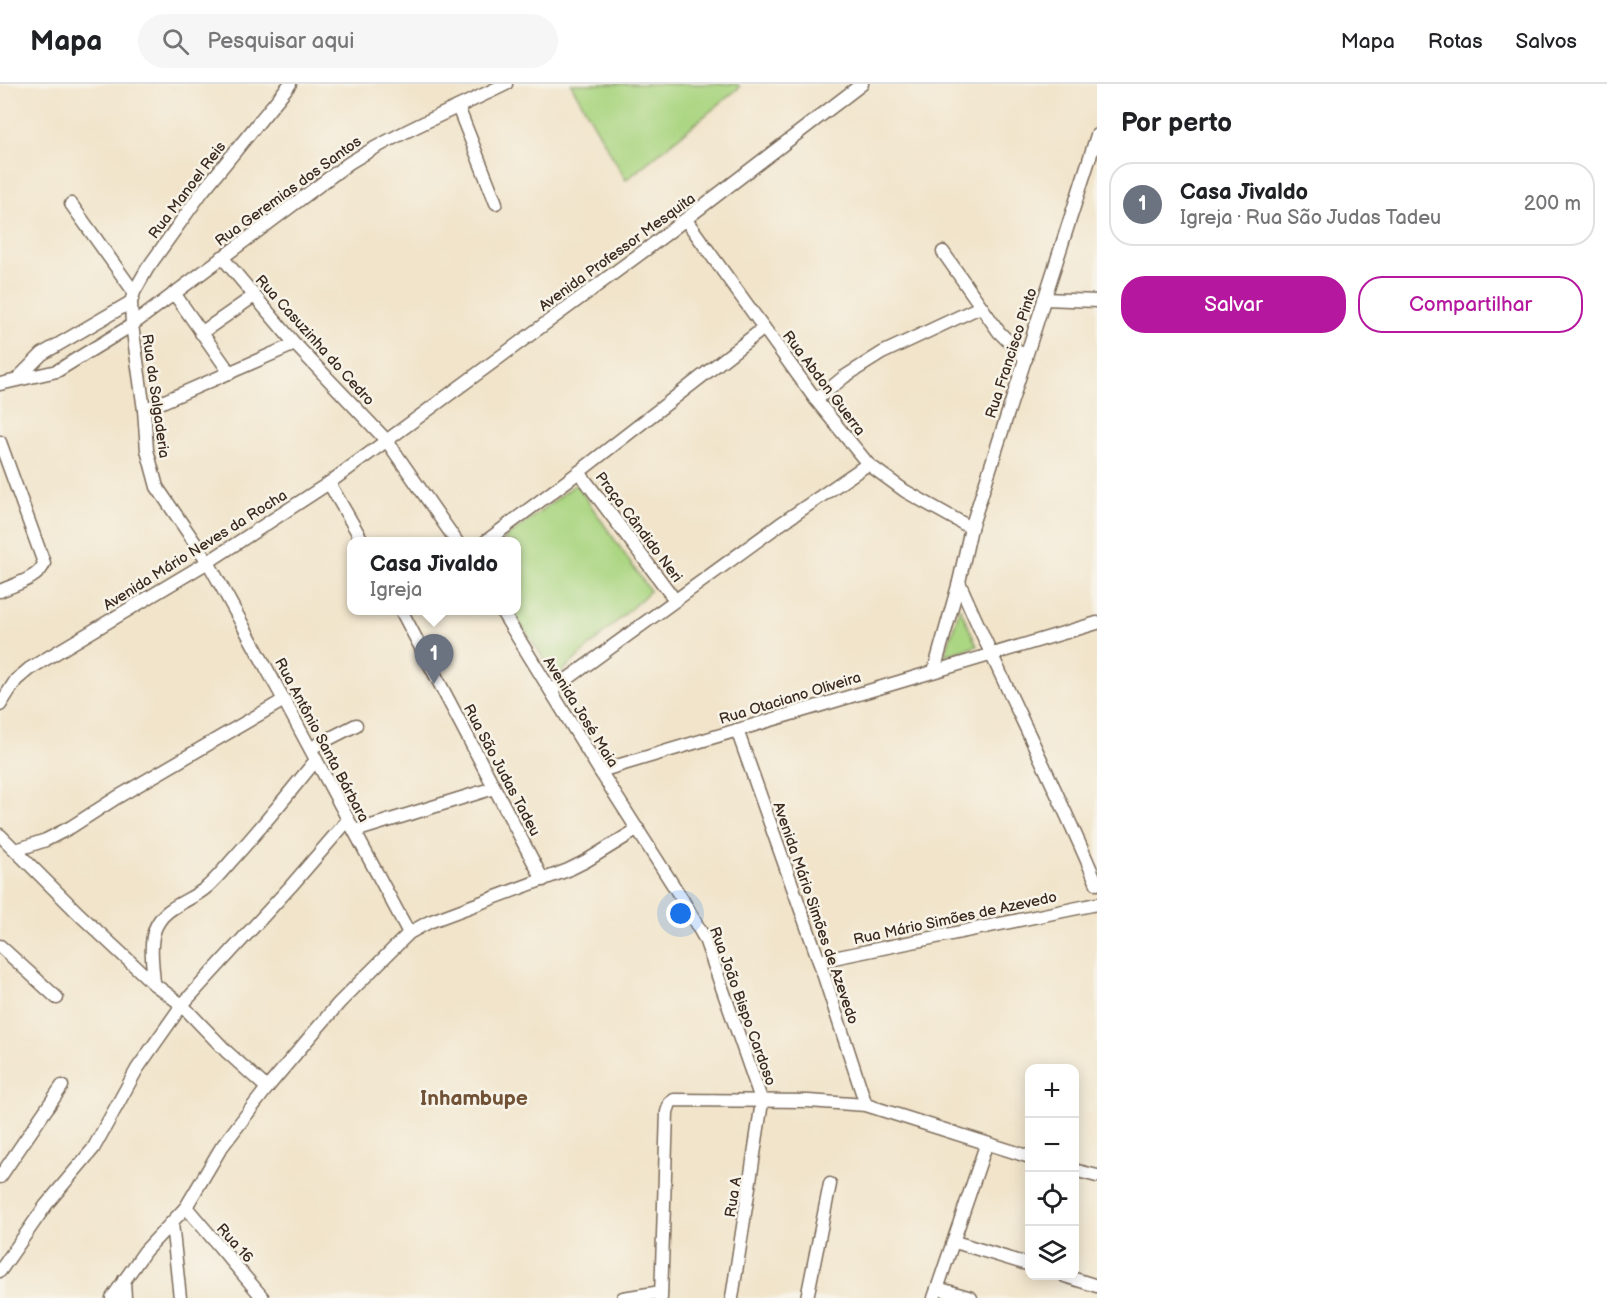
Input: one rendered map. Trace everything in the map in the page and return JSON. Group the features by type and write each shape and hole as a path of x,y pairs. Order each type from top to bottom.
{"street":[{"name":"Rua Manoel Reis","path":"132,297 147,269 195,201 290,84"},
{"name":"Rua Geremias dos Santos","path":"0,384 57,371 132,326 349,163 382,143 506,84"},
{"name":"Avenida Professor Mesquita","path":"387,441 686,220 862,84"},
{"path":"458,107 496,203"},
{"name":"Rua Francisco Pinto","path":"934,670 959,582 971,528 1097,135"},
{"path":"71,204 132,297 132,326"},
{"name":"Rua Abdon Guerra","path":"686,220 816,399 868,464 905,491 971,528"},
{"path":"943,252 980,308 999,332 1026,359"},
{"name":"Rua Casuzinha do Cedro","path":"222,257 295,344 387,441"},
{"path":"174,294 230,373"},
{"path":"201,333 254,296"},
{"path":"17,379 42,354 132,297"},
{"path":"1044,299 1097,301"},
{"path":"816,399 844,377 882,353 980,308"},
{"name":"Rua da Salgaderia","path":"132,326 144,410 147,450 157,487 208,562"},
{"path":"492,537 764,328"},
{"path":"144,410 295,344"},
{"path":"387,441 454,537"},
{"name":"Avenida Mário Neves da Rocha","path":"16,680 49,656 208,562 329,483 387,441"},
{"path":"0,442 43,556 43,568 37,573 0,591"},
{"path":"551,691 868,464"},
{"name":"Praça Cândido Neri","path":"579,472 675,600"},
{"path":"329,483 360,537"},
{"name":"Rua Antônio Santa Bárbara","path":"208,562 409,933"},
{"path":"959,582 1097,884"},
{"name":"Rua São Judas Tadeu","path":"404,615 543,880"},
{"name":"Avenida José Maia","path":"504,615 638,829"},
{"name":"Rua Otaciano Oliveira","path":"600,771 1097,623"},
{"path":"0,686 16,680"},
{"path":"0,705 16,680"},
{"path":"16,850 46,840 71,827 116,798 284,700"},
{"path":"154,984 153,937 155,927 163,915 208,886 263,826 314,754 356,725"},
{"name":"Avenida Mário Simões de Azevedo","path":"736,730 819,961 866,1105"},
{"path":"355,831 494,788"},
{"path":"0,1271 46,1205 93,1149 137,1069 182,1005 348,820"},
{"path":"112,1298 146,1251 186,1207 221,1148 267,1088 339,1003 409,933 429,922 543,880 586,861 638,829"},
{"name":"Rua João Bispo Cardoso","path":"638,829 705,939 762,1102"},
{"path":"0,835 80,914 154,984 182,1005 227,1052 267,1088"},
{"name":"Rua Mário Simões de Azevedo","path":"819,961 1097,904"},
{"path":"0,946 57,998"},
{"path":"0,1177 62,1086"},
{"path":"623,1298 661,1295 666,1112 670,1103 677,1100 816,1101 866,1105 1025,1156"},
{"name":"Rua A","path":"732,1298 762,1102"},
{"path":"971,1298 936,1293 986,1144"},
{"path":"1079,1171 1097,1176"},
{"path":"807,1298 830,1184"},
{"name":"Rua 16","path":"186,1207 263,1298"},
{"path":"172,1223 180,1298"},
{"path":"955,1242 1025,1264"},
{"path":"124,1280 125,1298"},
{"path":"1079,1280 1097,1286"}],"green space":[{"path":"571,84 737,84 740,87 626,180"},
{"path":"576,484 650,591 556,677 515,615 521,615 521,537 507,537"},
{"path":"960,608 977,646 945,655"}],"place":[{"name":"Casa Jivaldo","path":"434,684"}],"district":[{"name":"Inhambupe","path":"474,1098"}]}
